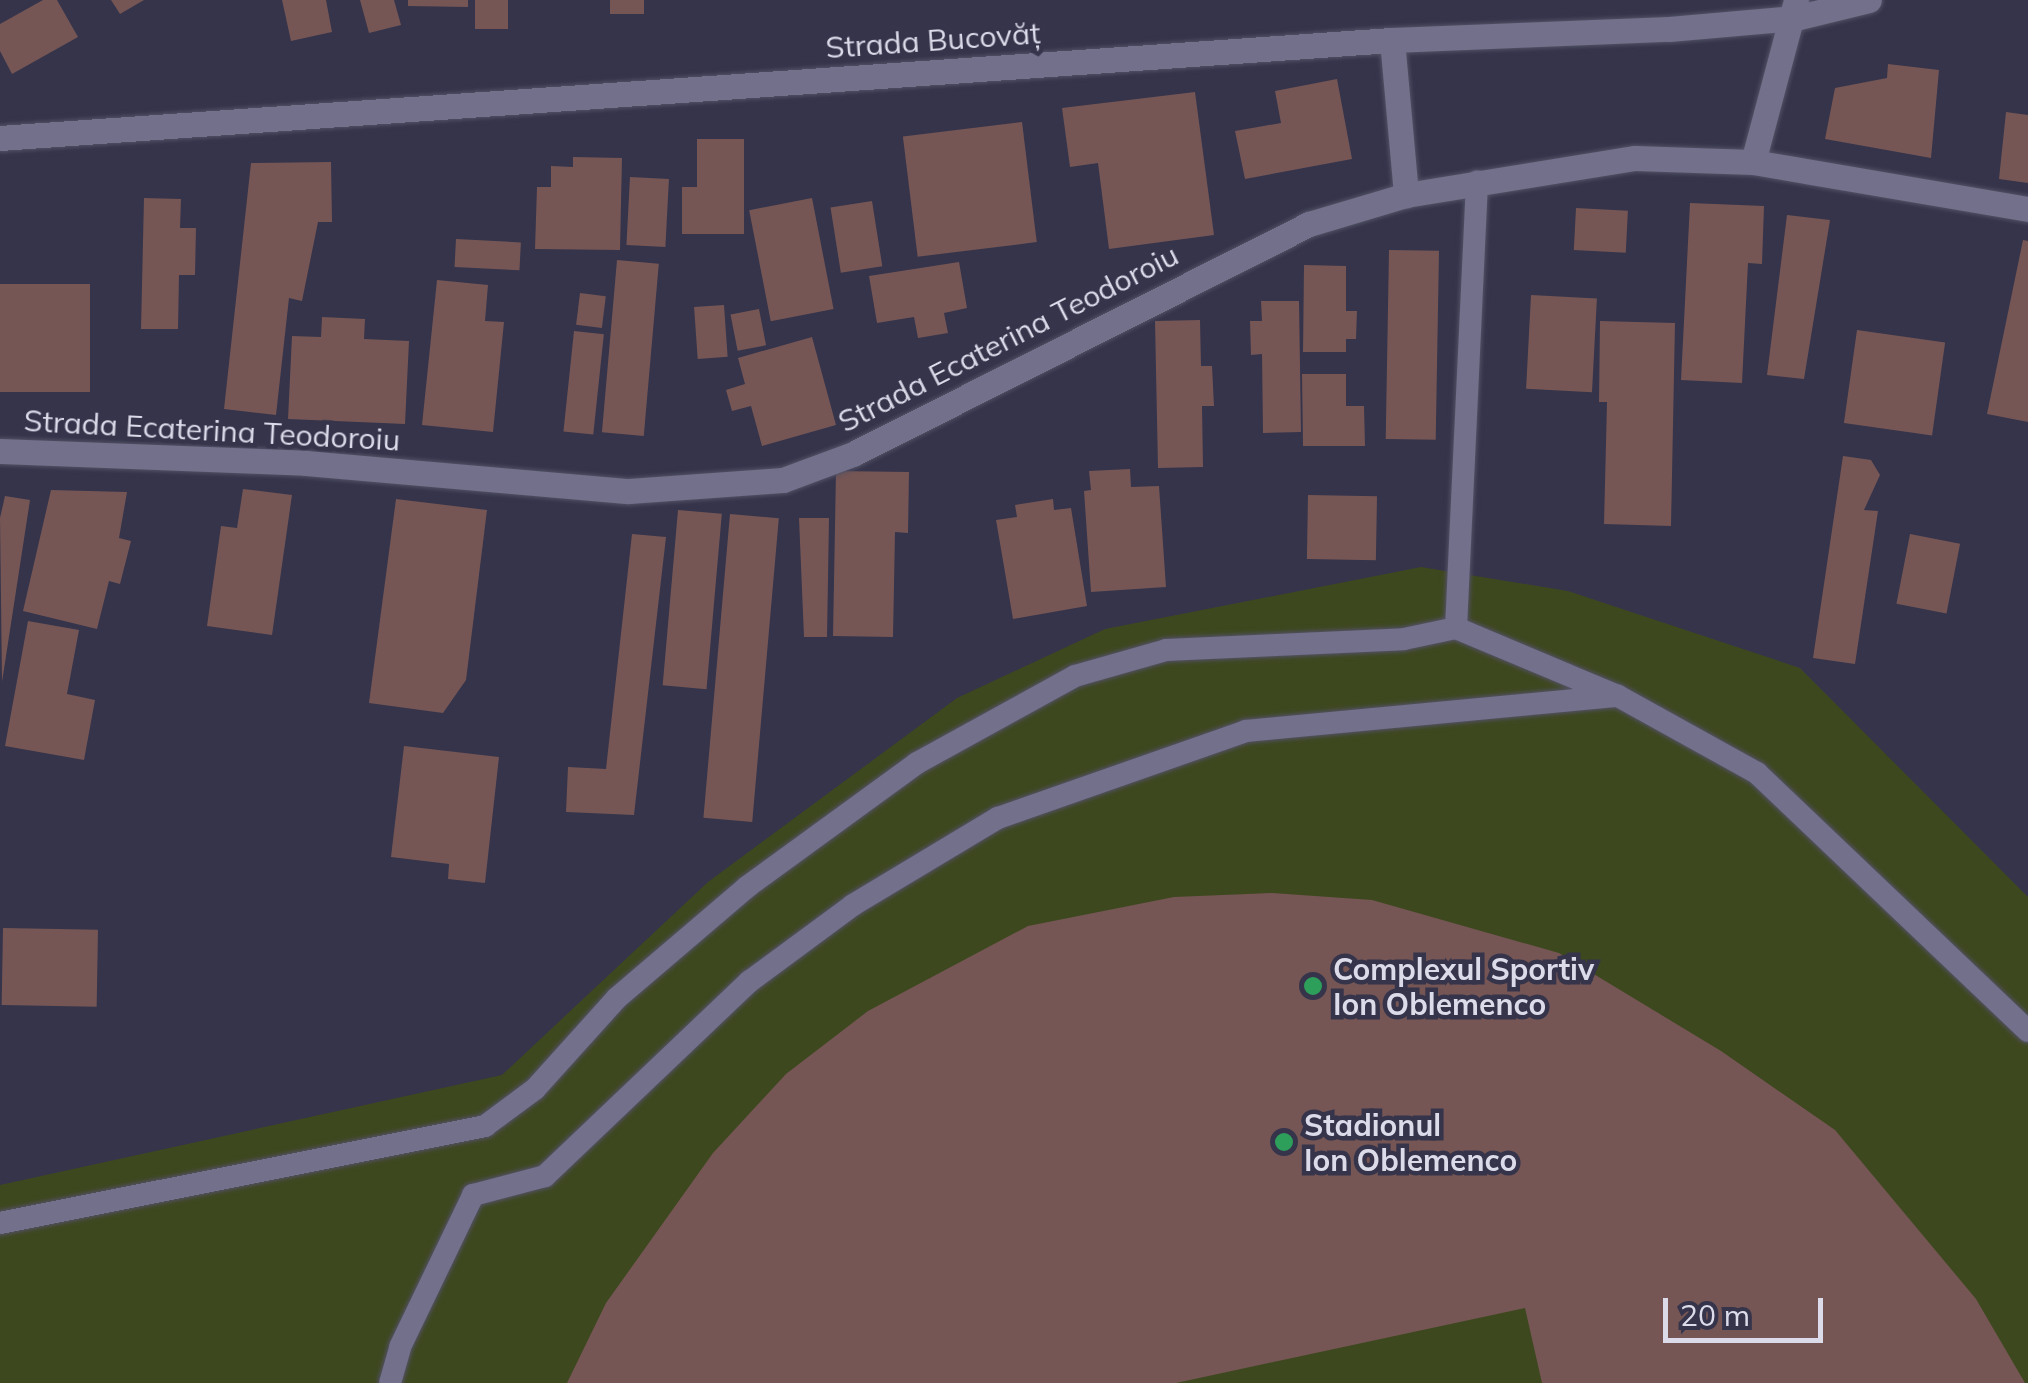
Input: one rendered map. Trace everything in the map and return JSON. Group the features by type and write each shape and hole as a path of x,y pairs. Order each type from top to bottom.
{"street":[{"name":"Strada Bucovăț","path":"0,138 1392,40 1869,0"},
{"path":"1754,162 1796,9"},
{"path":"1392,40 1406,194"},
{"name":"Strada Ecaterina Teodoroiu","path":"0,451 306,464 629,491 783,480 853,454 1309,224 1406,194 1636,158 1754,162 2028,208"}],"lane":[{"path":"1456,628 1477,181"},
{"path":"0,1223 485,1126 535,1089 616,998 746,887 917,762 1075,676 1166,650 1404,639 1456,628 1618,696 1757,773 2028,1031"},
{"path":"390,1383 400,1348 473,1195 545,1176 750,981 853,904 998,818 1246,730 1618,696"}],"green space":[{"name":"Complexul Sportiv Ion Oblemenco","path":"1421,567 1568,591 1800,668 2028,897 2028,1383 0,1383 0,1185 502,1075 708,882 957,698 1105,629"}],"building":[{"path":"43,0 57,0 78,37 12,74 0,51 0,24"},
{"path":"111,0 144,0 120,14"},
{"path":"282,0 326,0 332,32 291,41"},
{"path":"360,0 394,0 401,25 369,33"},
{"path":"408,0 468,0 468,7 408,6"},
{"path":"475,0 508,0 508,29 475,29"},
{"path":"610,0 644,0 644,14 610,14"},
{"path":"1888,64 1939,70 1931,158 1825,139 1835,88 1887,78"},
{"path":"1337,79 1352,159 1245,179 1235,131 1281,123 1275,91"},
{"path":"1195,92 1214,235 1109,249 1098,163 1070,167 1062,108"},
{"path":"2006,112 2028,115 2028,183 1999,179"},
{"path":"1022,122 1037,242 918,257 903,137"},
{"path":"697,139 744,139 744,234 682,234 682,187 697,187"},
{"path":"573,157 622,158 620,250 535,249 537,187 551,187 551,166 573,167"},
{"path":"331,162 332,222 318,222 302,301 289,298 276,415 224,409 251,163"},
{"path":"630,177 669,179 665,247 626,245"},
{"path":"144,198 181,199 180,228 196,228 195,275 179,275 178,329 141,329"},
{"path":"812,198 834,309 771,321 749,210"},
{"path":"872,201 882,266 841,273 831,208"},
{"path":"1690,203 1764,206 1762,264 1748,263 1742,383 1681,380"},
{"path":"1576,208 1628,211 1626,253 1574,250"},
{"path":"1787,215 1830,220 1804,379 1767,375"},
{"path":"456,239 521,242 519,270 455,267"},
{"path":"2023,240 2028,241 2028,422 1987,414"},
{"path":"1389,250 1439,251 1436,440 1386,439"},
{"path":"617,260 659,264 644,436 602,432"},
{"path":"959,262 967,308 944,313 948,333 918,338 914,317 877,323 869,276"},
{"path":"1304,265 1346,266 1346,311 1357,311 1356,339 1346,339 1346,352 1303,352"},
{"path":"437,280 488,285 485,321 504,322 493,432 422,425"},
{"path":"0,284 90,284 90,392 0,392"},
{"path":"580,293 606,296 602,328 576,325"},
{"path":"1531,295 1597,298 1592,392 1526,389"},
{"path":"1261,301 1299,301 1301,432 1263,433 1262,354 1251,355 1250,321 1262,321"},
{"path":"724,305 728,357 698,359 694,307"},
{"path":"759,309 766,345 738,351 731,315"},
{"path":"322,317 365,319 364,339 409,341 405,424 288,419 292,336 321,337"},
{"path":"1200,320 1201,366 1212,366 1214,406 1202,406 1203,467 1158,468 1155,321"},
{"path":"1600,321 1675,323 1671,526 1604,524 1607,402 1599,402"},
{"path":"1857,330 1945,342 1932,435 1844,423"},
{"path":"574,331 604,334 593,435 563,431"},
{"path":"812,337 836,425 762,446 751,406 732,411 726,390 745,384 738,358"},
{"path":"1302,374 1346,374 1346,406 1364,406 1365,446 1303,446"},
{"path":"1843,456 1871,460 1880,475 1864,510 1878,511 1855,664 1813,658"},
{"path":"1130,469 1131,487 1159,486 1166,587 1091,592 1084,491 1091,490 1089,471"},
{"path":"836,471 909,472 908,533 895,532 893,637 833,636"},
{"path":"243,489 292,495 272,635 207,626 221,526 237,528"},
{"path":"51,490 127,492 119,538 131,541 120,584 109,581 97,629 23,611"},
{"path":"1308,495 1377,496 1376,560 1307,559"},
{"path":"5,496 30,500 2,682 0,518"},
{"path":"396,499 487,510 466,680 443,713 369,703"},
{"path":"1053,499 1054,510 1071,508 1087,606 1013,619 996,520 1017,517 1015,505"},
{"path":"678,510 722,514 706,689 663,685"},
{"path":"730,514 779,518 752,822 703,818"},
{"path":"799,518 829,518 827,637 804,637"},
{"path":"632,534 666,537 634,815 566,812 568,767 606,769"},
{"path":"1910,534 1960,544 1947,613 1896,604"},
{"path":"28,621 79,630 67,694 95,700 84,760 5,746"},
{"path":"404,746 499,757 485,883 448,879 449,864 391,857"},
{"name":"Stadionul Ion Oblemenco","path":"1272,893 1372,900 1559,953 1721,1051 1835,1130 1976,1299 2025,1383 1542,1383 1525,1308 1176,1383 567,1383 606,1303 713,1153 786,1074 868,1011 1028,926 1174,897"},
{"path":"3,928 98,930 97,1007 2,1005"}],"place":[{"name":"Complexul Sportiv Ion Oblemenco","path":"1313,986"},
{"name":"Stadionul Ion Oblemenco","path":"1284,1142"}]}
